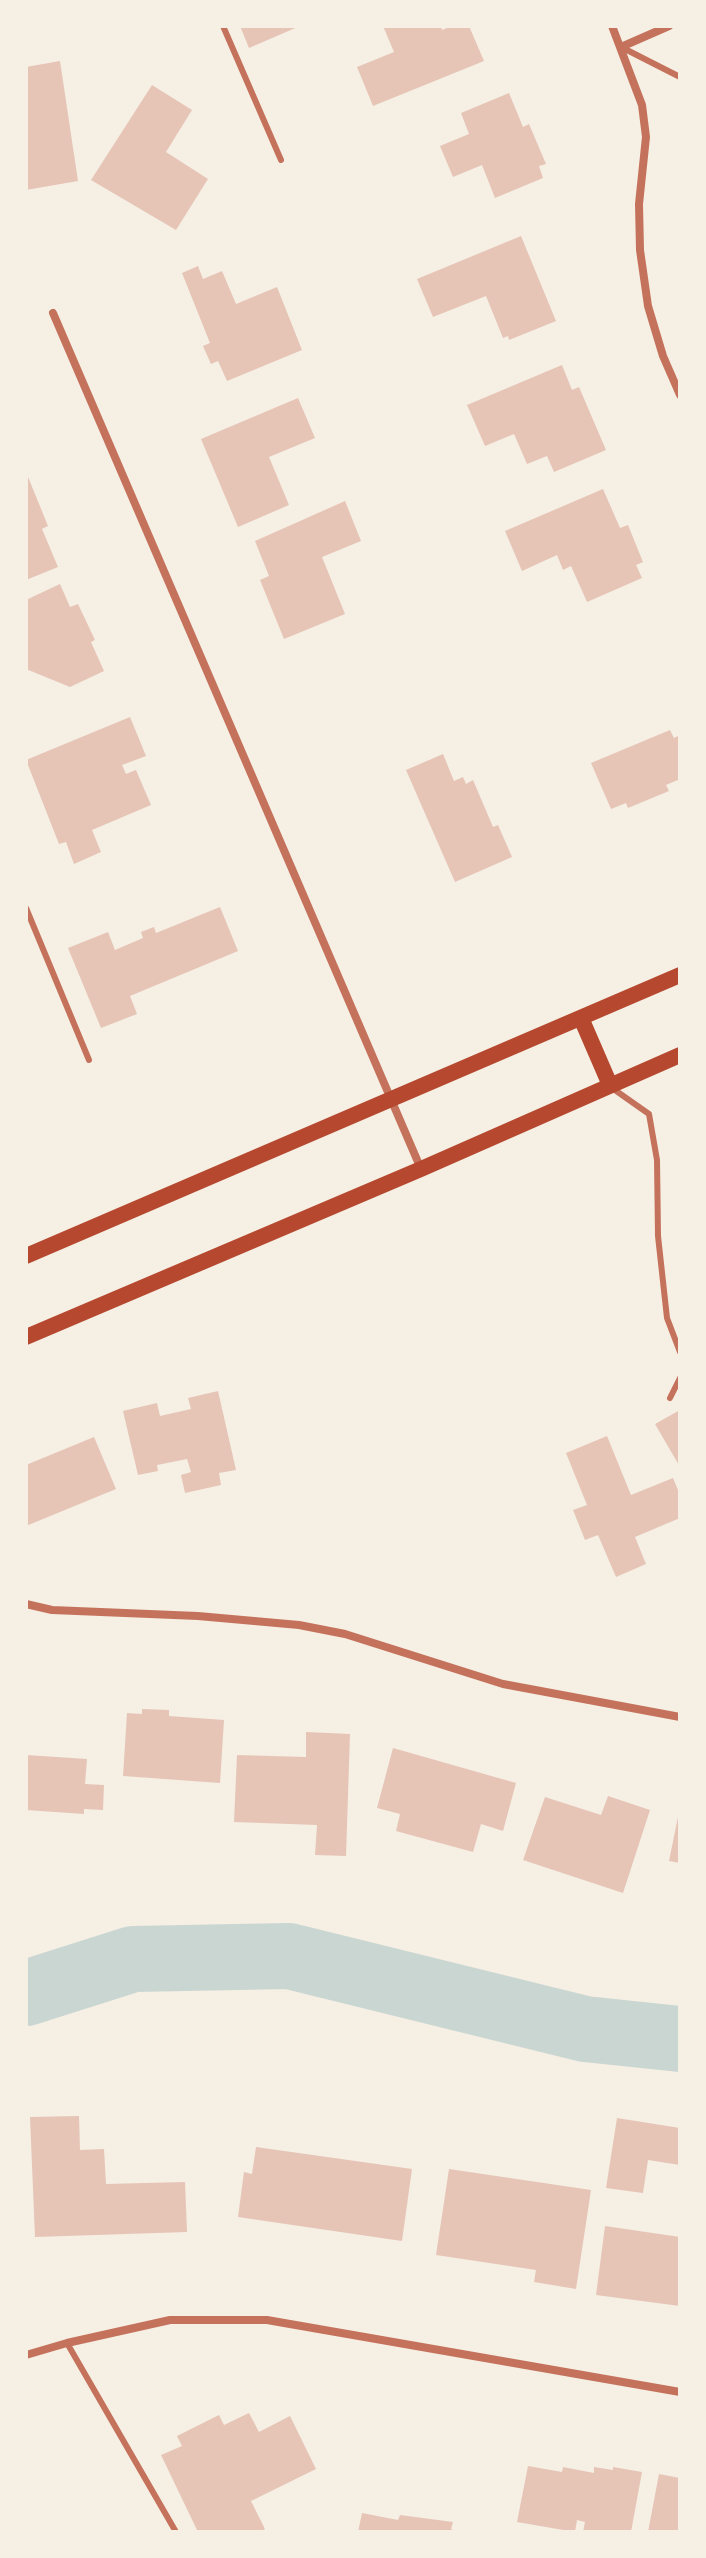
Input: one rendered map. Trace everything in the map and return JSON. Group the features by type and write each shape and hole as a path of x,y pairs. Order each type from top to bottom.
{"main road":[{"path":"26,1256 680,975"},
{"path":"581,1018 610,1085"},
{"path":"26,1337 680,1055"}],"street":[{"path":"612,26 642,105 646,137 639,204 640,250 648,306 663,356 680,395"},
{"path":"621,47 669,26"},
{"path":"53,313 421,1169"},
{"path":"26,1604 52,1610 198,1616 299,1625 345,1634 503,1684 680,1717"},
{"path":"26,2355 170,2320 267,2320 680,2392"}],"lane":[{"path":"223,26 281,160"},
{"path":"621,47 680,77"},
{"path":"26,908 89,1060"},
{"path":"610,1085 649,1114 657,1160 658,1236 667,1318 680,1352"},
{"path":"670,1398 680,1378"},
{"path":"67,2343 176,2532"}],"building":[{"path":"240,26 300,26 249,48"},
{"path":"383,26 441,26 442,30 452,26 469,26 484,61 373,106 357,67 394,52"},
{"path":"60,61 78,181 26,190 26,67"},
{"path":"152,85 192,110 166,152 208,179 176,230 91,180"},
{"path":"509,93 523,127 529,124 546,164 539,166 543,178 495,198 482,165 453,177 440,146 469,134 461,113"},
{"path":"521,236 556,321 509,340 508,336 503,338 486,296 433,317 417,279"},
{"path":"198,266 203,279 222,271 236,304 277,287 302,350 227,381 218,361 211,364 203,346 210,343 182,273"},
{"path":"562,365 572,390 579,387 606,450 554,472 547,456 527,464 514,434 485,446 467,405"},
{"path":"298,398 315,438 269,457 289,505 238,527 201,439"},
{"path":"26,472 48,526 42,529 58,567 26,580"},
{"path":"603,489 620,528 628,525 643,562 636,565 642,578 587,602 571,566 563,570 557,555 522,571 505,531"},
{"path":"345,501 361,541 322,557 345,614 284,639 260,580 269,576 255,541"},
{"path":"60,584 70,607 78,604 95,640 91,642 104,671 70,687 26,669 26,600"},
{"path":"130,717 146,756 122,765 126,774 136,770 151,805 92,830 101,852 74,864 66,842 59,844 26,760"},
{"path":"670,730 674,738 680,735 680,779 666,785 669,791 628,808 626,803 611,809 591,763"},
{"path":"443,754 454,781 463,777 466,784 473,780 493,827 498,825 512,857 455,882 406,770"},
{"path":"220,907 238,951 130,996 137,1014 101,1028 68,948 108,932 115,950 143,938 141,932 154,927 156,933"},
{"path":"218,1391 236,1470 219,1473 221,1485 185,1493 181,1475 191,1472 187,1459 157,1465 158,1471 138,1475 123,1411 157,1403 160,1416 191,1409 188,1398"},
{"path":"680,1410 680,1467 655,1424"},
{"path":"607,1436 631,1495 673,1478 680,1495 680,1518 635,1537 646,1564 616,1577 598,1535 585,1540 573,1510 587,1505 566,1453"},
{"path":"94,1437 116,1489 26,1526 26,1465"},
{"path":"142,1709 169,1710 169,1716 224,1720 220,1783 123,1776 127,1713 142,1714"},
{"path":"306,1732 350,1734 346,1856 315,1855 317,1825 234,1822 237,1755 306,1757"},
{"path":"393,1748 516,1783 503,1831 481,1824 473,1852 396,1831 400,1814 377,1808"},
{"path":"26,1755 87,1759 85,1784 104,1785 103,1810 84,1809 84,1814 26,1810"},
{"path":"608,1796 650,1810 623,1893 523,1860 545,1797 601,1815"},
{"path":"680,1812 680,1863 669,1861"},
{"path":"79,2116 80,2150 104,2149 106,2184 185,2182 187,2232 35,2237 30,2117"},
{"path":"617,2118 680,2128 680,2165 648,2160 643,2193 606,2188"},
{"path":"256,2147 412,2169 402,2241 238,2217 244,2172 252,2174"},
{"path":"449,2169 591,2190 576,2289 534,2282 536,2270 436,2255"},
{"path":"605,2226 680,2237 680,2306 596,2295"},
{"path":"249,2413 259,2432 290,2416 316,2469 251,2501 265,2529 259,2532 198,2532 161,2455 182,2446 177,2436 219,2415 224,2425"},
{"path":"528,2466 562,2472 563,2467 594,2473 594,2467 613,2470 613,2467 642,2472 631,2532 583,2532 585,2522 577,2520 575,2532 517,2522"},
{"path":"659,2474 680,2478 680,2532 648,2532"},
{"path":"362,2513 398,2520 400,2515 453,2522 451,2529 457,2532 358,2532"}],"waterway":[{"path":"26,1993 133,1959 289,1956 585,2029 680,2039"}]}
